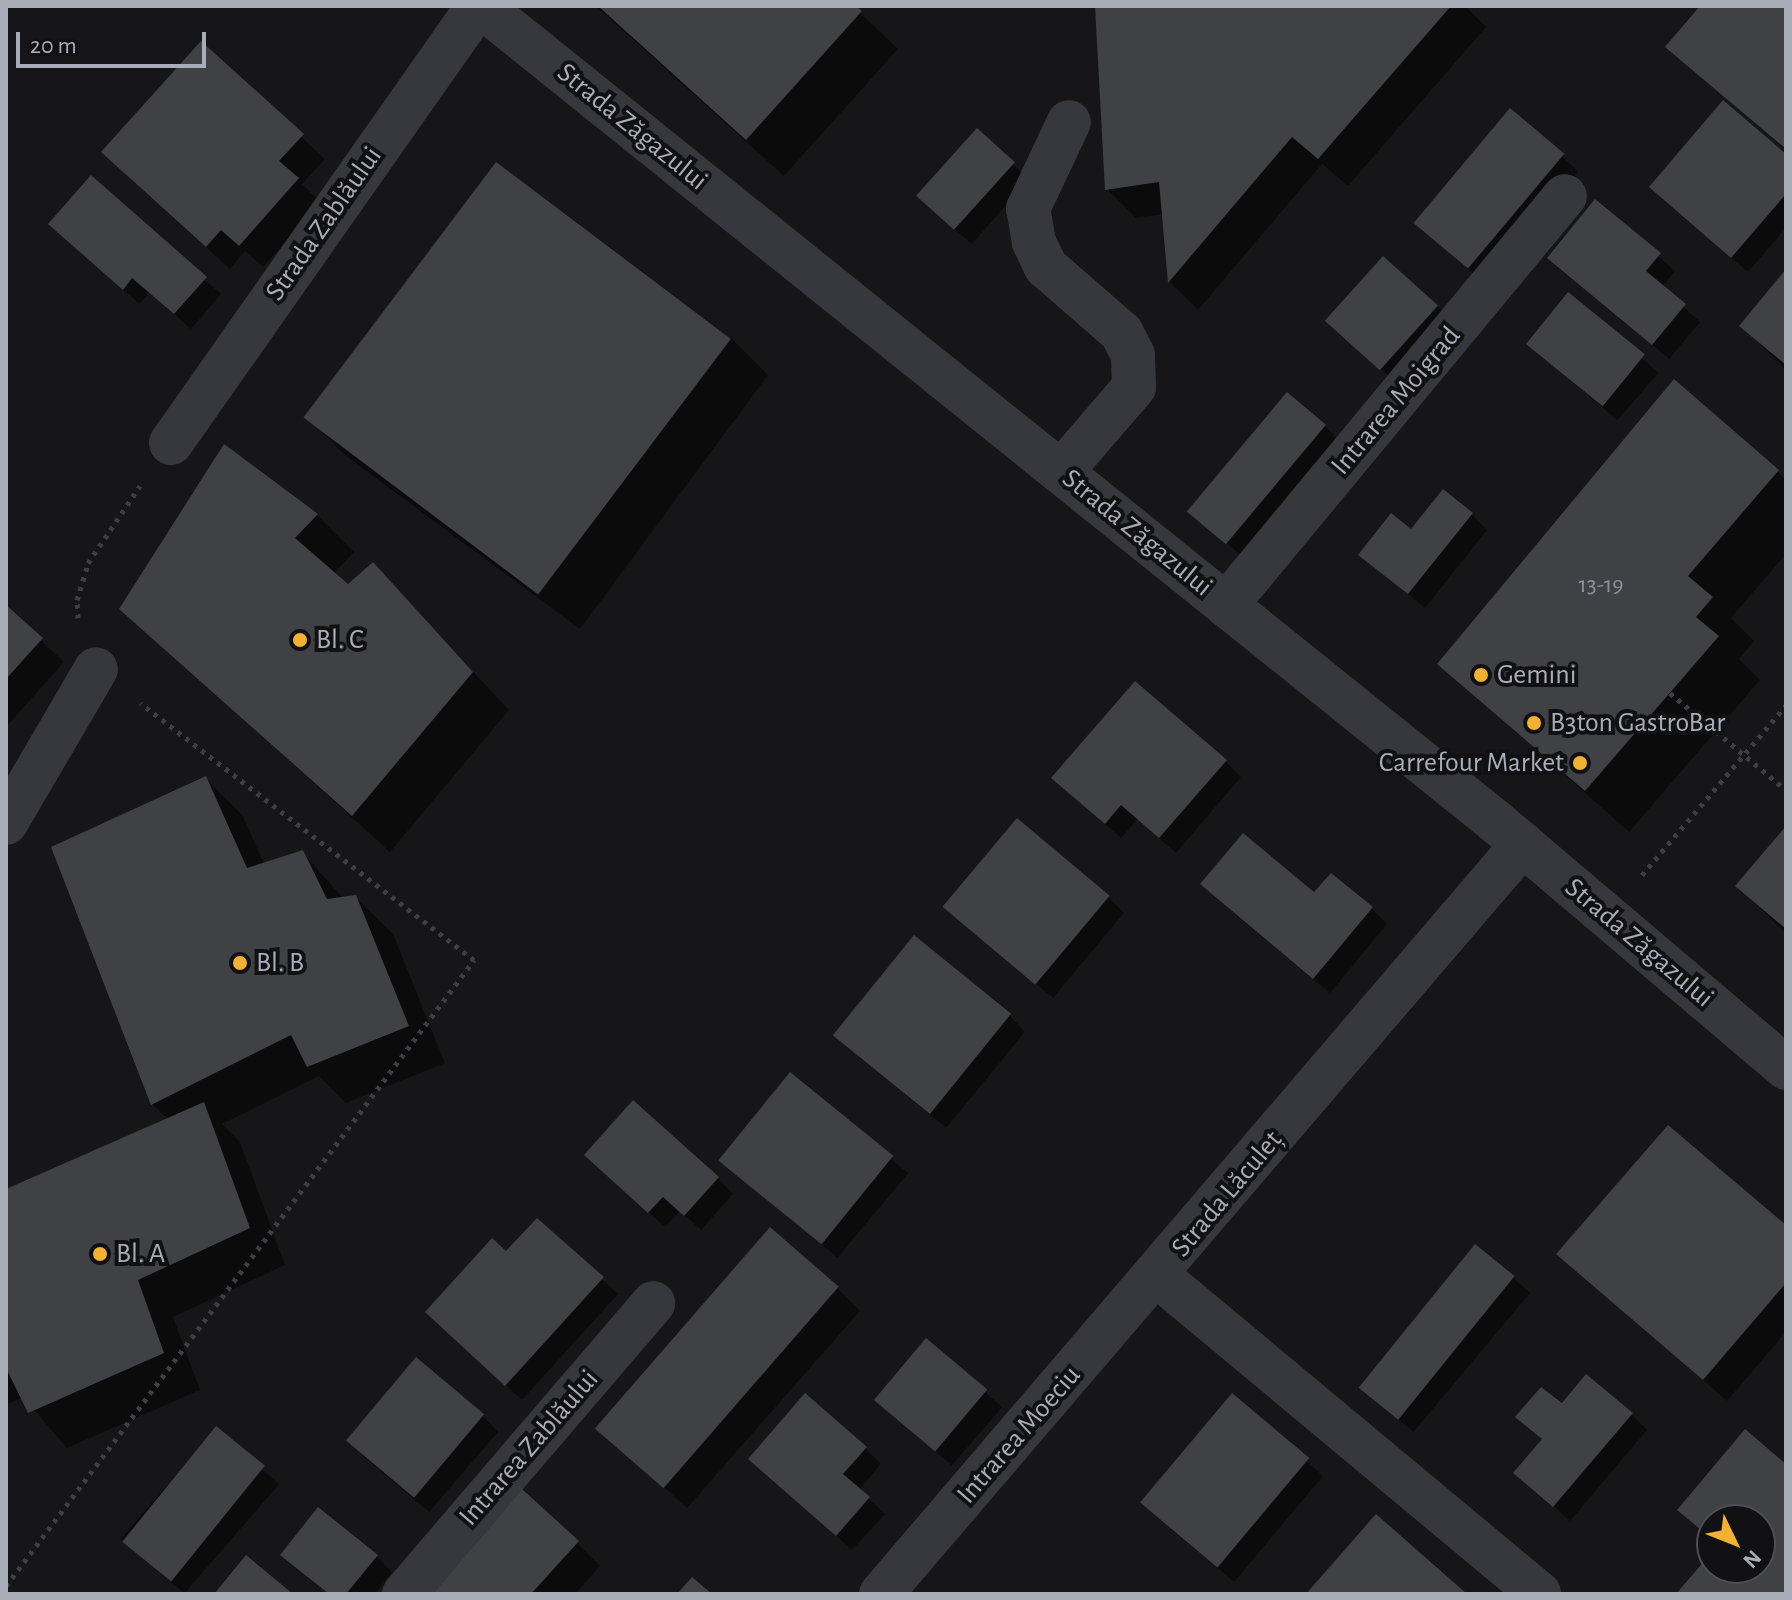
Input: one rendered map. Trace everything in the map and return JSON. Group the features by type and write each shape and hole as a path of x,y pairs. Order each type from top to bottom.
{"street":[{"name":"Strada Zablăului","path":"171,443 479,6"},
{"name":"Strada Zăgazului","path":"479,6 1523,844 1786,1068"},
{"path":"1061,472 1134,387 1133,355 1122,333 1046,267 1034,242 1028,209 1069,122"},
{"name":"Intrarea Moigrad","path":"1226,605 1565,196"},
{"path":"6,823 96,669"},
{"name":"Strada Lăculeț","path":"1523,844 1158,1276 1539,1594"},
{"name":"Intrarea Moeciu","path":"881,1594 1158,1276"},
{"name":"Intrarea Zablăului","path":"404,1594 653,1303"}],"path":[{"path":"6,1586 474,960 96,669 80,639 78,613 88,563 171,443"},
{"path":"1670,693 1786,790"},
{"path":"1608,916 1786,705"}],"building":[{"path":"598,6 856,6 862,11 746,140"},
{"path":"1095,6 1451,6 1318,159 1292,137 1168,283 1159,182 1105,190"},
{"path":"1700,6 1786,6 1786,149 1665,47"},
{"path":"201,41 304,134 279,161 299,178 239,246 221,230 206,247 101,152"},
{"path":"1723,100 1786,154 1786,194 1731,258 1649,187"},
{"path":"1510,108 1564,154 1468,269 1414,223"},
{"path":"977,128 1015,162 954,230 916,196"},
{"path":"496,162 731,339 538,594 303,418"},
{"path":"91,175 207,277 174,314 132,278 123,290 48,224"},
{"path":"1595,199 1661,253 1646,271 1686,304 1652,345 1547,258"},
{"path":"1383,256 1438,306 1380,370 1325,321"},
{"path":"1786,269 1786,365 1739,326"},
{"path":"1568,292 1645,354 1603,406 1526,344"},
{"path":"1674,379 1779,470 1688,576 1713,597 1696,617 1719,636 1585,791 1437,664"},
{"path":"1287,392 1326,425 1226,544 1187,512"},
{"name":"Bl. C","path":"224,444 318,514 295,538 348,584 373,562 473,672 352,816 119,609"},
{"path":"1443,489 1473,513 1408,594 1358,555 1391,513 1411,529"},
{"path":"6,605 43,638 6,679"},
{"path":"1135,681 1227,760 1159,838 1121,805 1105,824 1051,778"},
{"name":"Bl. B","path":"206,776 247,868 303,850 327,899 356,895 409,1026 307,1067 291,1035 151,1105 51,847"},
{"path":"1017,818 1110,896 1035,985 942,907"},
{"path":"1786,826 1786,929 1735,886"},
{"path":"1243,833 1314,892 1331,873 1373,907 1313,979 1200,884"},
{"path":"914,935 1011,1014 930,1114 833,1035"},
{"path":"790,1072 893,1156 822,1244 718,1161"},
{"path":"633,1100 719,1177 684,1216 663,1197 648,1213 584,1155"},
{"name":"Bl. A","path":"204,1102 250,1228 138,1280 164,1353 28,1413 6,1368 6,1189"},
{"path":"1668,1125 1786,1225 1786,1283 1703,1380 1556,1254"},
{"path":"537,1218 604,1277 505,1386 425,1312 492,1238 506,1251"},
{"path":"770,1227 839,1287 664,1488 595,1429"},
{"path":"1475,1244 1515,1276 1398,1420 1359,1388"},
{"path":"926,1338 987,1389 935,1451 874,1400"},
{"path":"416,1357 484,1414 414,1498 346,1440"},
{"path":"1586,1374 1633,1413 1553,1507 1513,1473 1542,1439 1515,1417 1541,1387 1562,1403"},
{"path":"805,1393 867,1447 843,1474 870,1497 836,1536 748,1459"},
{"path":"1232,1393 1309,1458 1217,1567 1140,1503"},
{"path":"216,1426 265,1466 171,1581 122,1542"},
{"path":"1745,1429 1786,1464 1786,1594 1676,1594 1696,1571 1696,1584 1776,1584 1776,1504 1696,1504 1696,1526 1677,1510"},
{"path":"522,1489 579,1541 531,1594 427,1594"},
{"path":"318,1507 378,1555 346,1594 329,1594 280,1555"},
{"path":"1376,1514 1467,1594 1306,1594"},
{"path":"246,1555 293,1594 214,1594"},
{"path":"692,1577 712,1594 677,1594"}],"place":[{"name":"Bl. C","path":"300,640"},
{"name":"Gemini","path":"1481,675"},
{"name":"B3ton GastroBar","path":"1534,723"},
{"name":"Carrefour Market","path":"1580,763"},
{"name":"Bl. B","path":"240,963"},
{"name":"Bl. A","path":"100,1254"}]}
